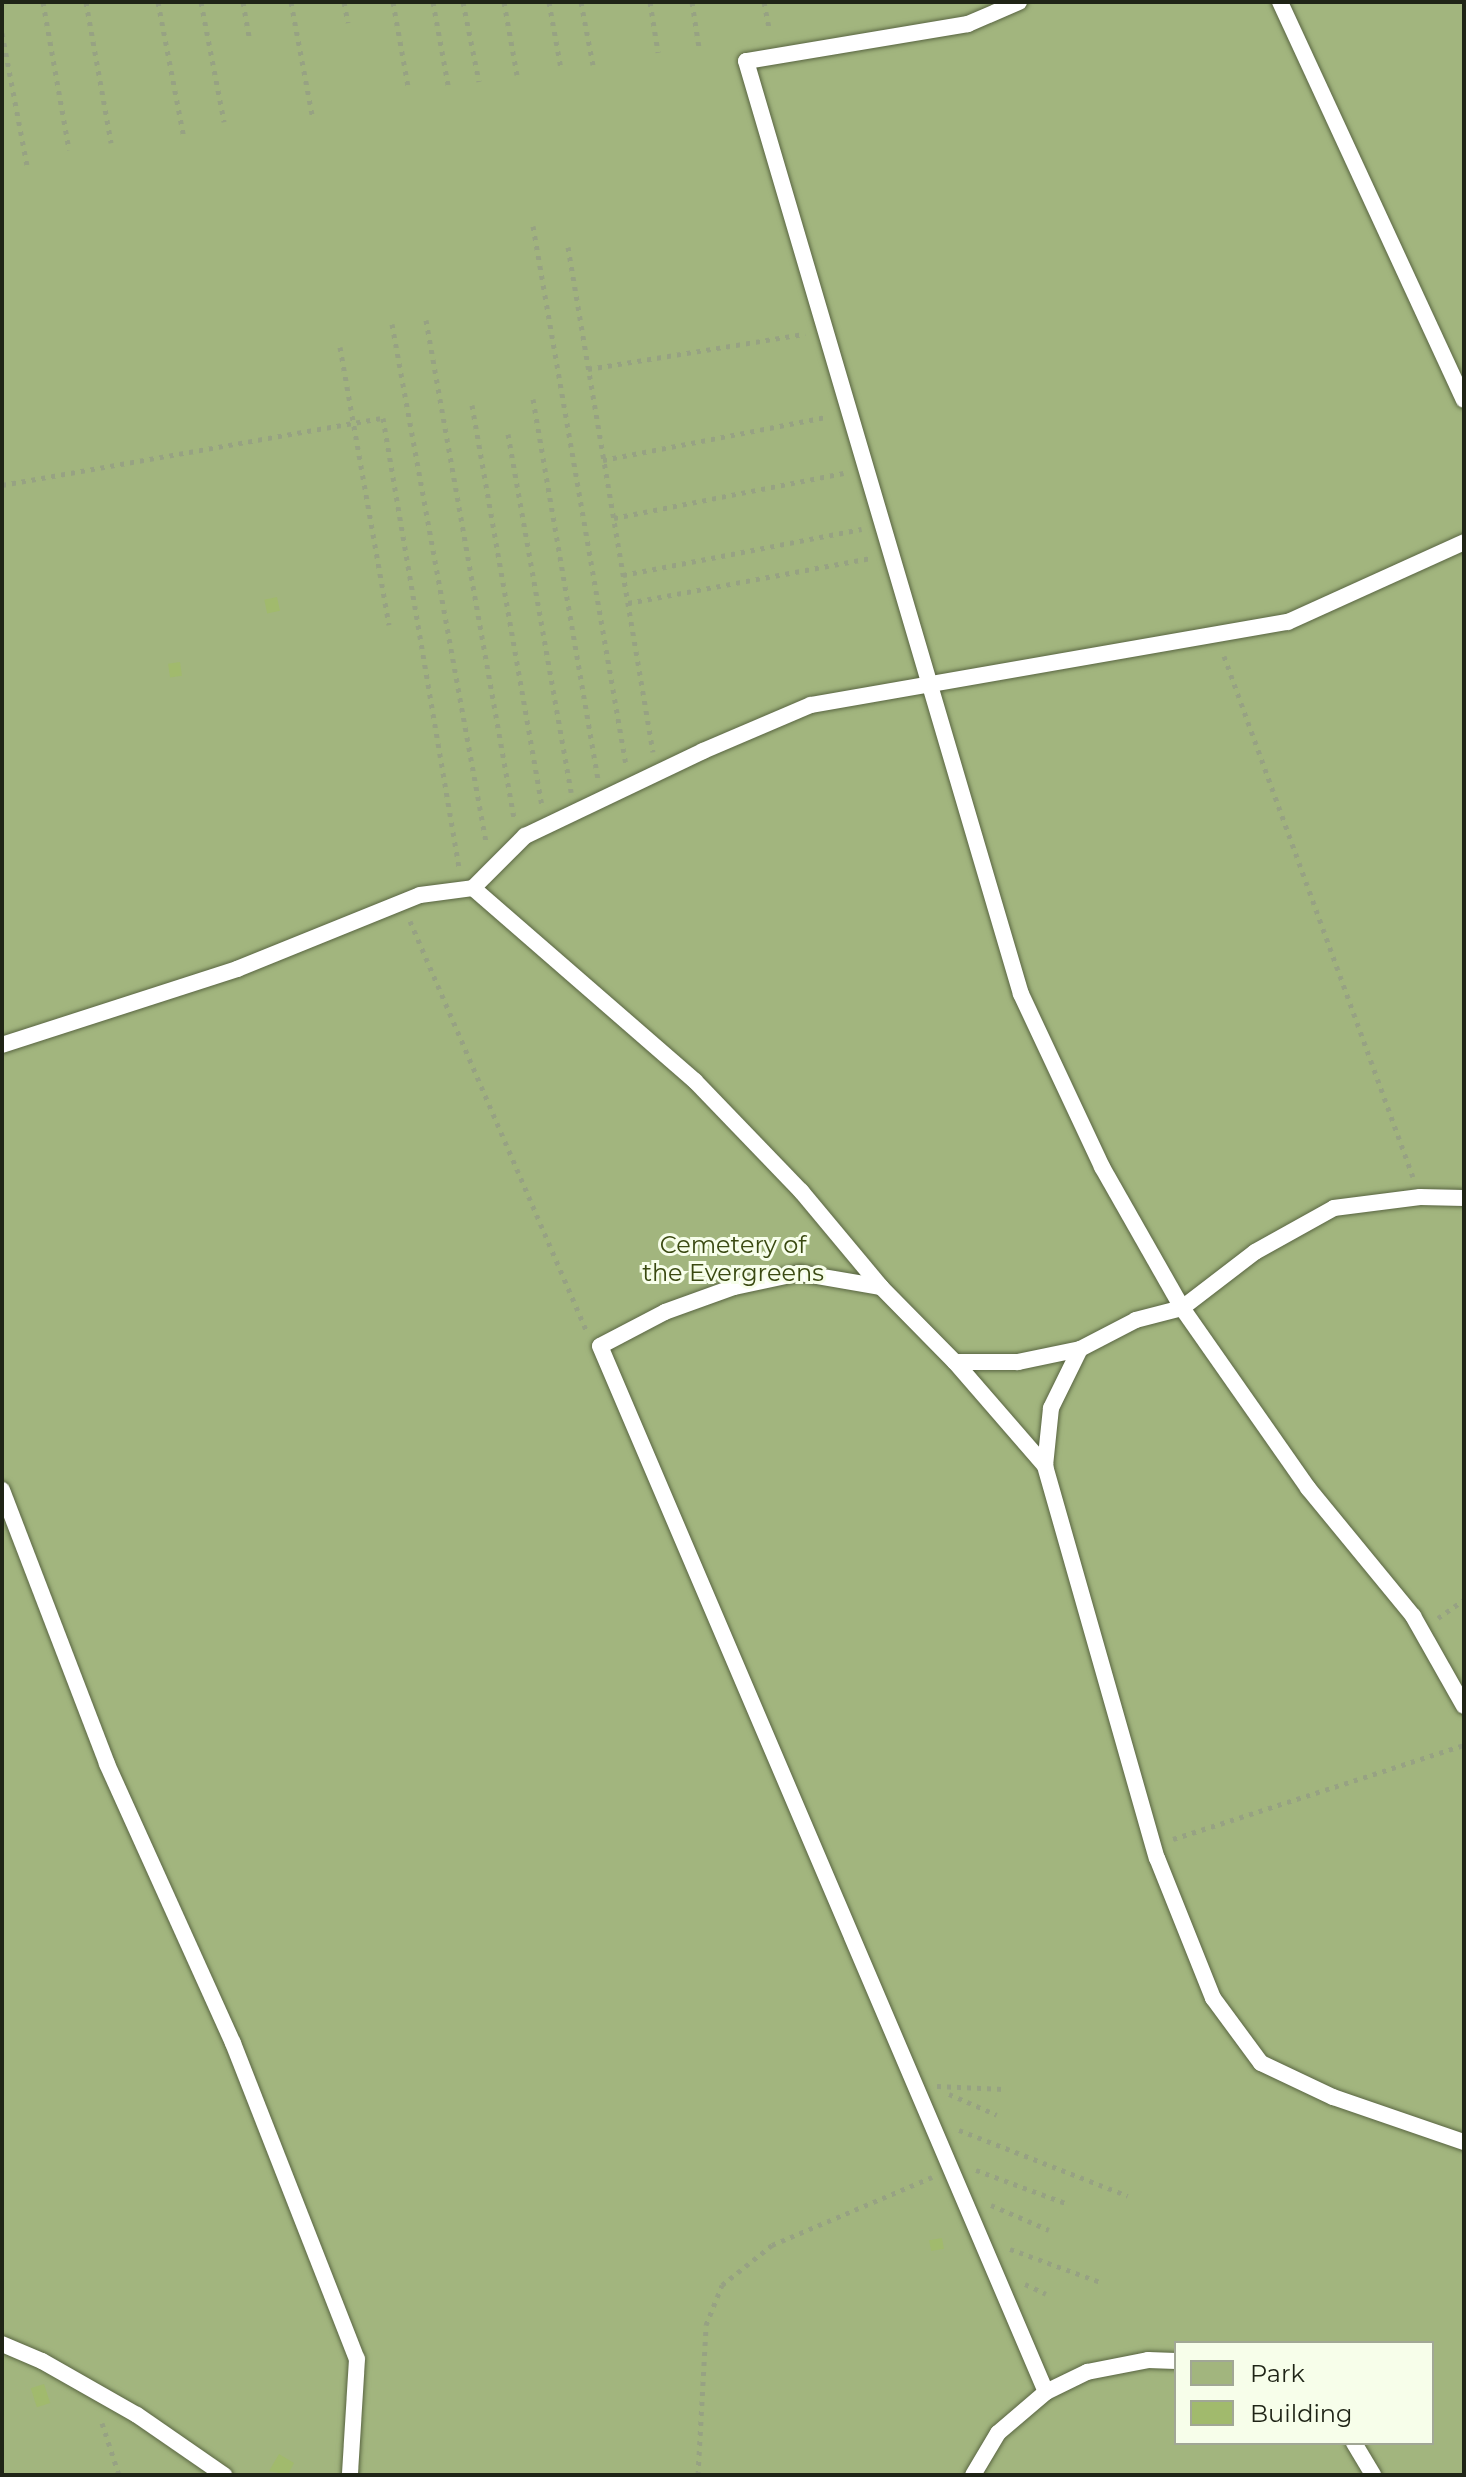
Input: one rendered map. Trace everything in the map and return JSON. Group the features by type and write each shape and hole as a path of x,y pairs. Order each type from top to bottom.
{"lane":[{"path":"1019,2 968,24 746,61 1021,994 1102,1167 1182,1308 1308,1488 1413,1616 1464,1706"},
{"path":"1280,2 1464,400"},
{"path":"2,1045 237,969 420,895 468,888 491,871 519,842 546,826 811,705 1288,622 1464,542"},
{"path":"468,888 695,1081 801,1191 881,1287 955,1362 1045,1466"},
{"path":"955,1362 1018,1362 1080,1349 1136,1320 1182,1308 1255,1252 1334,1208 1420,1197 1464,1198"},
{"path":"881,1287 800,1273 747,1284 665,1312 600,1346 1046,2392"},
{"path":"1080,1349 1051,1408 1045,1466 1153,1846 1213,1998 1261,2063 1333,2097 1464,2142"},
{"path":"2,1490 107,1764 233,2043 357,2359 350,2475"},
{"path":"2,2344 42,2361 137,2415 224,2475"},
{"path":"973,2475 998,2433 1046,2392 1087,2372 1148,2360 1174,2361"},
{"path":"1355,2445 1373,2475"}],"path":[{"path":"43,2 69,150"},
{"path":"86,2 111,143"},
{"path":"158,2 184,138"},
{"path":"201,2 224,122"},
{"path":"243,2 249,37"},
{"path":"291,2 313,119"},
{"path":"344,2 348,23"},
{"path":"393,2 408,86"},
{"path":"433,2 449,90"},
{"path":"463,2 479,81"},
{"path":"504,2 517,75"},
{"path":"549,2 561,69"},
{"path":"581,2 593,65"},
{"path":"650,2 658,52"},
{"path":"692,2 699,47"},
{"path":"764,2 769,27"},
{"path":"2,33 27,165"},
{"path":"533,226 630,786"},
{"path":"568,247 657,773"},
{"path":"426,320 519,842"},
{"path":"392,324 491,871"},
{"path":"588,369 826,331"},
{"path":"340,347 389,625"},
{"path":"533,399 602,799"},
{"path":"472,405 546,826"},
{"path":"603,460 850,412"},
{"path":"2,485 383,418 468,888"},
{"path":"508,434 574,812"},
{"path":"614,518 867,469"},
{"path":"623,575 884,525"},
{"path":"628,603 893,554"},
{"path":"1216,635 1420,1197"},
{"path":"402,902 581,1324 600,1346"},
{"path":"1153,1846 1464,1745"},
{"path":"952,2103 945,2083 1004,2089"},
{"path":"949,2094 997,2115"},
{"path":"928,2118 1128,2196"},
{"path":"698,2475 706,2325 722,2285 772,2245 949,2165 1065,2203"},
{"path":"960,2193 1049,2230"},
{"path":"979,2237 1100,2282"},
{"path":"98,2411 119,2475"}],"green space":[{"name":"Cemetery of the Evergreens","path":"2,2 1464,2 1464,2475 2,2475"}],"building":[{"path":"277,597 280,611 267,613 264,600"},
{"path":"180,662 182,676 170,678 168,664"},
{"path":"942,2238 944,2249 931,2251 929,2240"},
{"path":"44,2384 50,2403 37,2407 31,2388"},
{"path":"279,2454 294,2463 288,2475 269,2471"}]}
